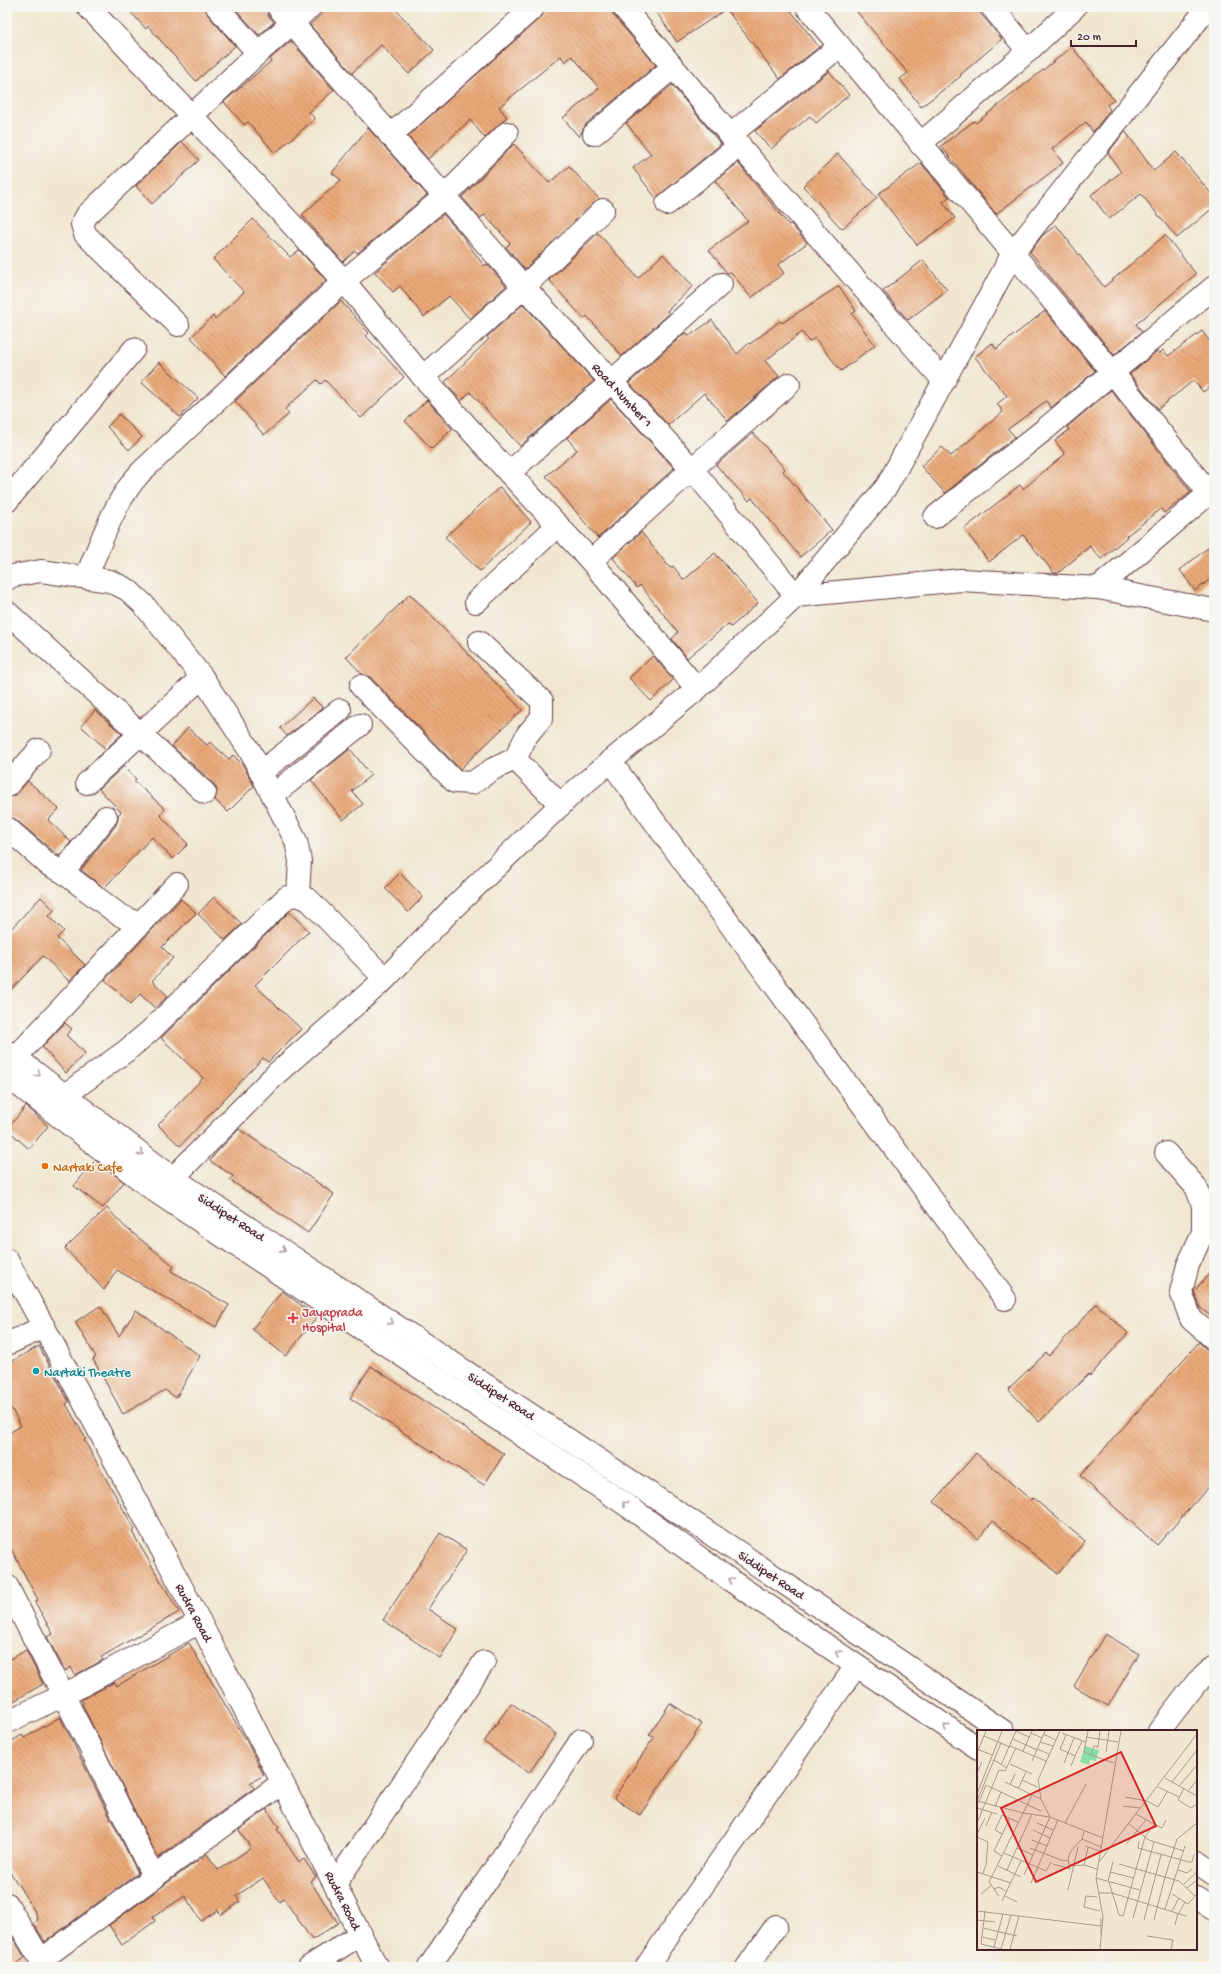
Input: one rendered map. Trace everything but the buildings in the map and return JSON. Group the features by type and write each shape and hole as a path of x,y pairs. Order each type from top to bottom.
{"street":[{"path":"88,7 192,116 344,281 423,377 509,473 591,561 697,689"},
{"path":"217,7 258,53"},
{"name":"Road Number 1","path":"278,7 524,287 692,469 796,596"},
{"path":"178,325 85,234 82,224 87,215 258,53 310,7"},
{"path":"390,136 534,7"},
{"path":"623,7 735,140 943,380"},
{"path":"807,7 1211,491 1098,588"},
{"path":"992,7 1028,51"},
{"path":"920,144 1028,51 1075,7"},
{"path":"173,1178 277,1073 385,979 453,908 561,805 610,761 697,689 796,596 887,486 943,380 1013,254 1208,7"},
{"path":"667,204 735,140 840,46"},
{"path":"594,134 673,67"},
{"path":"86,577 118,504 128,486 141,472 344,281 444,197 507,133"},
{"path":"423,377 524,287 603,210"},
{"path":"509,473 721,284"},
{"path":"935,517 1044,430 1214,287"},
{"path":"7,501 134,350"},
{"path":"591,561 692,469 789,384"},
{"path":"476,602 558,525"},
{"path":"7,579 12,576 41,571 110,581 128,590 143,604 202,677 250,751 296,841 300,861 298,894"},
{"path":"796,596 961,580 1098,588 1214,610"},
{"path":"7,612 205,793"},
{"path":"361,686 455,782 472,783 493,769 515,759 527,735 542,717 542,701 479,642"},
{"path":"87,783 202,677"},
{"path":"261,772 340,710"},
{"path":"273,795 360,726"},
{"path":"7,786 39,750"},
{"path":"515,759 561,805"},
{"path":"610,761 1005,1299"},
{"path":"63,872 106,818"},
{"path":"7,828 49,865 63,872 118,914 139,924"},
{"path":"10,1061 177,884"},
{"path":"65,1095 126,1051 150,1031 288,897 298,894 309,900 385,979"},
{"name":"Siddipet Road","path":"10,1061 65,1095 173,1178 751,1560 1002,1730"},
{"name":"Siddipet Road","path":"10,1061 155,1191 625,1504 730,1580 977,1747"},
{"path":"1166,1153 1196,1187 1203,1205 1203,1232 1188,1265 1181,1292 1191,1319 1214,1339"},
{"name":"Rudra Road","path":"7,1260 200,1622 282,1783 336,1884 377,1967"},
{"path":"7,1344 44,1327"},
{"path":"7,1586 64,1695 154,1878"},
{"path":"7,1722 64,1695 200,1622"},
{"path":"336,1884 484,1662"},
{"path":"646,1967 856,1666"},
{"path":"1160,1730 1197,1682 1214,1667"},
{"path":"429,1967 581,1740"},
{"path":"7,1904 37,1963 282,1783"},
{"path":"1197,1863 1214,1874"},
{"path":"1197,1898 1214,1909"},
{"path":"747,1967 776,1926"},
{"path":"309,1967 361,1934"}],"place":[{"name":"Nartaki Cafe","path":"45,1166"},
{"name":"Jayaprada Hospital","path":"293,1318"},
{"name":"Nartaki Theatre","path":"36,1371"}]}
